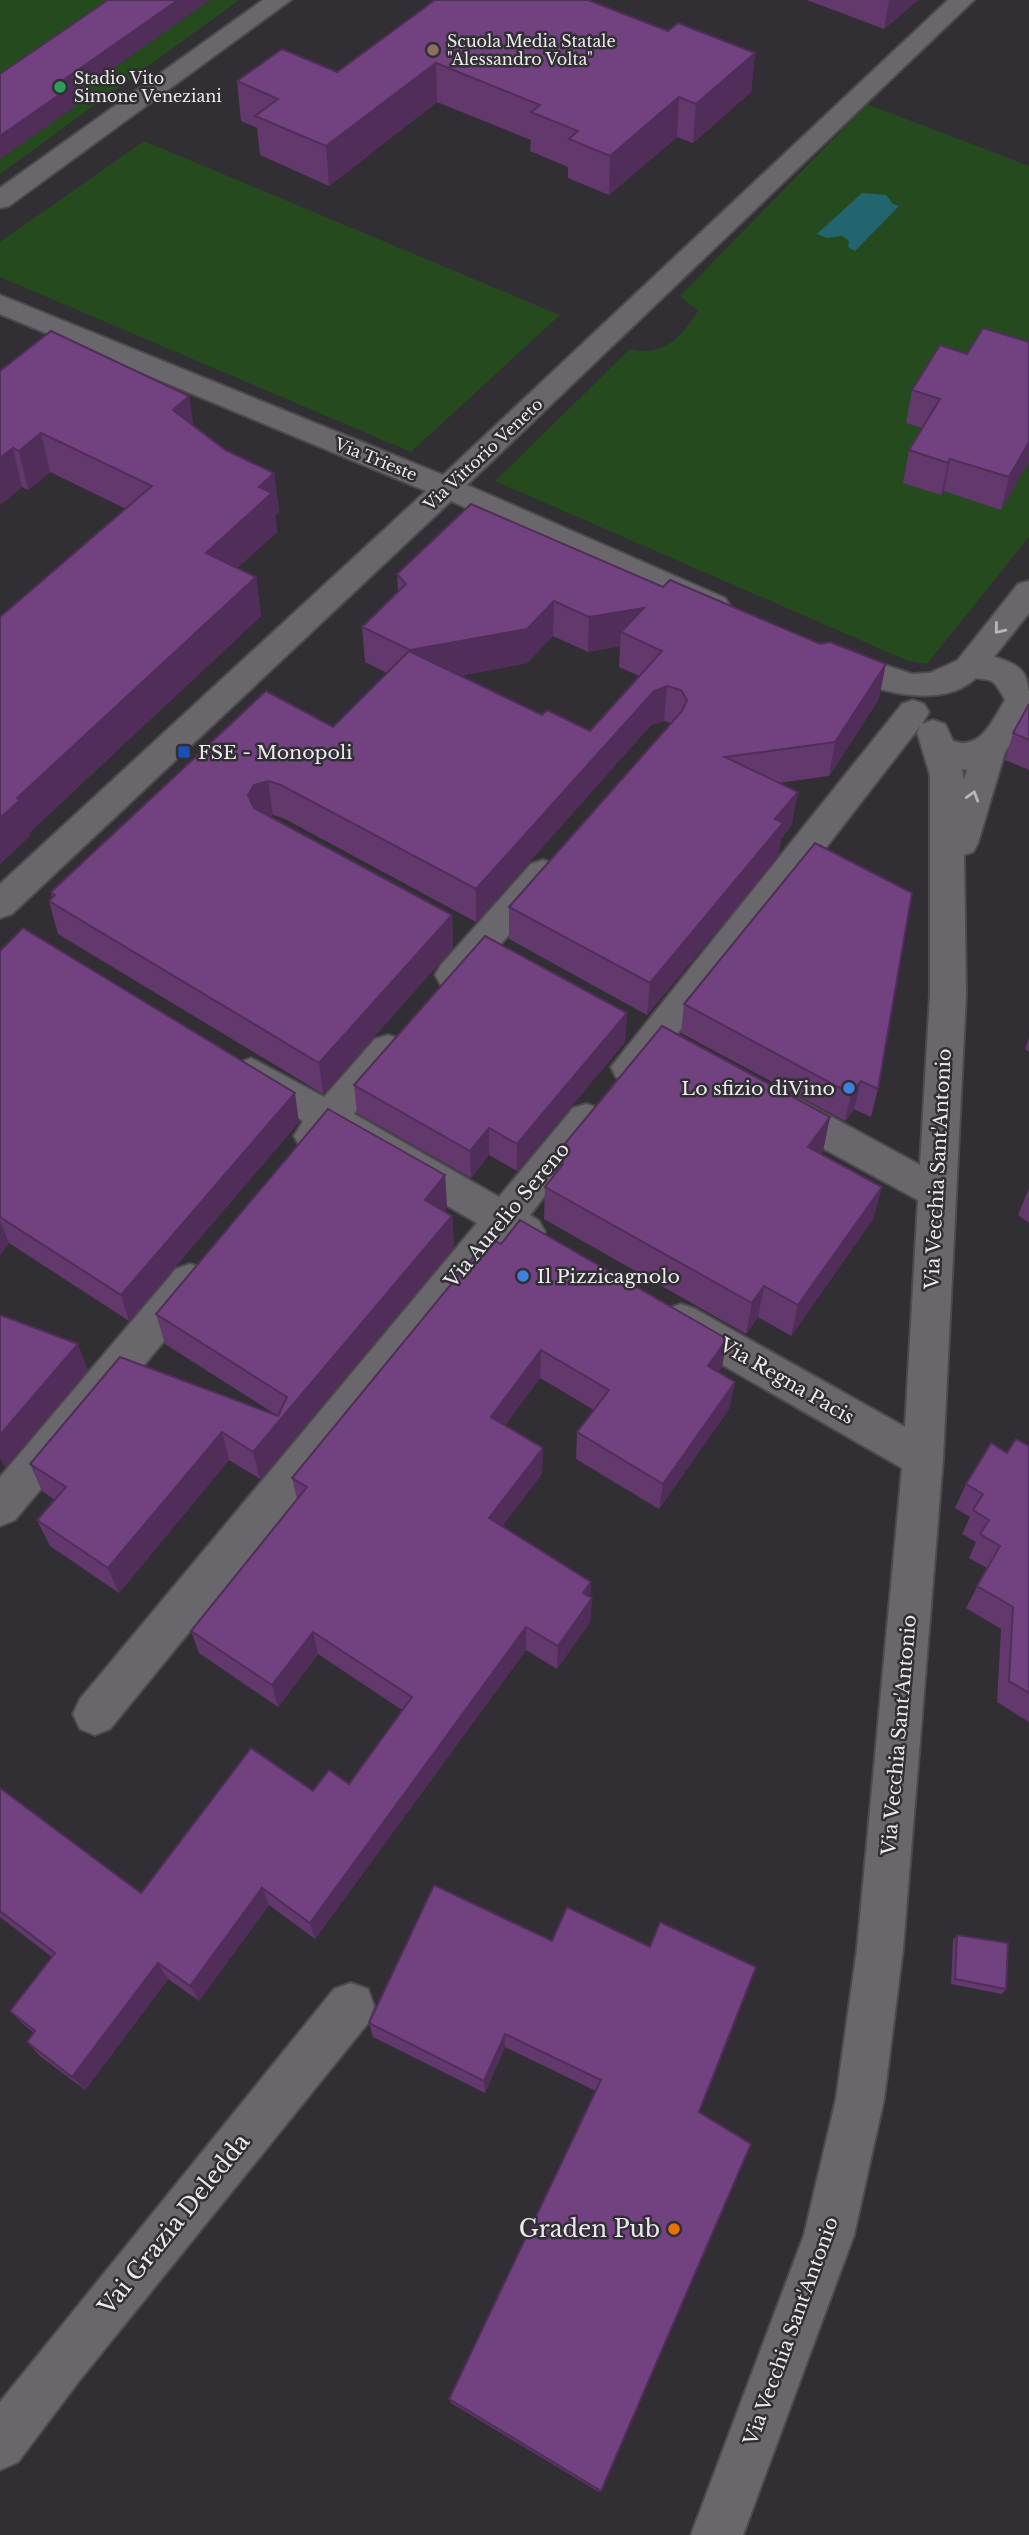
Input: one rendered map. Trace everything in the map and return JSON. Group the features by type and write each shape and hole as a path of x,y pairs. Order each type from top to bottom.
{"street":[{"path":"0,200 279,0"},
{"name":"Via Vittorio Veneto","path":"0,905 447,488 962,0"},
{"name":"Via Trieste","path":"0,304 447,488 737,617"},
{"path":"928,730 940,696 969,666 1029,592"},
{"path":"813,650 863,672 909,685 934,685 969,666 996,667 1015,681 1026,698 989,750 964,758 863,672"},
{"name":"Via Vecchia Sant'Antonio","path":"717,2535 829,2235 860,2098 880,1949 923,1459 948,994 947,775 928,730"},
{"name":"Via Aurelio Sereno","path":"95,1714 504,1219 665,1044 764,903 928,730"},
{"name":"Via Vecchia Sant'Antonio","path":"948,910 964,827 989,750"},
{"path":"436,995 468,937 564,850"},
{"path":"468,937 515,962"},
{"path":"619,1019 665,1044"},
{"path":"293,1159 409,1026"},
{"path":"221,1055 552,1246"},
{"path":"748,1089 937,1192"},
{"path":"0,1507 213,1254"},
{"name":"Via Regna Pacis","path":"647,1301 923,1459"},
{"name":"Vai Grazia Deledda","path":"0,2444 61,2363 351,2006"}],"green space":[{"name":"Stadio Vito Simone Veneziani","path":"0,0 239,0 0,174"},
{"path":"867,104 1029,166 1029,537 927,664 908,661 495,481 630,349 642,351 662,348 678,337 698,311 680,296"},
{"path":"144,141 560,315 411,452 0,277 0,242"}],"water":[{"path":"862,193 886,195 893,204 899,206 855,251 848,247 849,241 842,236 827,238 817,234"}],"building":[{"path":"108,0 178,0 62,81 72,86 0,136 0,74"},
{"path":"435,0 588,0 668,31 678,23 755,53 696,104 679,97 610,156 569,139 578,131 531,112 540,105 436,63 326,146 255,116 278,99 237,81 282,49 337,72"},
{"path":"983,328 1029,342 1029,442 1009,477 950,459 948,463 909,450 940,399 912,390 940,345 967,354"},
{"path":"51,331 189,396 173,410 225,450 274,473 259,487 272,493 206,553 256,577 17,798 20,800 0,818 0,617 152,486 41,433 19,451 13,448 0,458 0,371"},
{"path":"471,504 663,587 670,580 820,644 830,642 886,664 835,742 725,757 798,792 775,819 783,823 650,983 509,907 682,711 687,700 681,690 667,686 654,691 476,889 281,785 268,781 254,785 248,795 254,808 452,915 319,1063 49,901 55,895 51,892 266,691 333,727 409,651 542,715 547,710 590,731 662,651 621,632 644,608 589,617 554,601 527,629 410,650 362,627 406,584 397,574"},
{"path":"1029,704 1029,740 1013,733"},
{"path":"815,843 912,893 878,1089 861,1081 851,1094 684,1004"},
{"path":"23,928 295,1093 121,1295 0,1217 0,951"},
{"path":"485,936 627,1013 517,1144 489,1128 470,1151 354,1085"},
{"path":"662,1026 830,1117 808,1147 882,1187 798,1305 764,1286 752,1303 545,1187 563,1164 553,1158"},
{"path":"328,1109 445,1175 425,1200 452,1216 253,1452 222,1432 108,1568 37,1520 66,1487 30,1464 120,1357 278,1416 287,1397 156,1314"},
{"path":"520,1220 727,1339 708,1366 735,1382 663,1484 577,1432 609,1390 541,1350 491,1417 543,1448 489,1518 591,1582 583,1593 592,1598 558,1646 526,1627 310,1923 262,1888 190,1986 158,1963 72,2077 27,2042 35,2031 10,2011 55,1953 0,1911 0,1788 141,1893 251,1748 313,1791 329,1770 349,1784 412,1697 313,1632 272,1685 191,1631 307,1487 292,1478 489,1238 501,1244"},
{"path":"0,1315 78,1344 0,1435"},
{"path":"1016,1439 1029,1446 1029,1693 1009,1681 1013,1607 977,1586 1000,1546 980,1534 989,1520 973,1510 983,1494 966,1484 991,1443 1007,1453"},
{"path":"434,1885 552,1941 567,1907 650,1947 660,1922 756,1967 699,2112 751,2144 601,2491 449,2399 601,2080 505,2034 484,2081 369,2023"},
{"path":"957,1935 1008,1943 1006,1989 955,1979"}],"place":[{"name":"Scuola Media Statale \"Alessandro Volta\"","path":"433,50"},
{"name":"Stadio Vito Simone Veneziani","path":"60,87"},
{"name":"FSE - Monopoli","path":"184,752"},
{"name":"Lo sfizio diVino","path":"849,1088"},
{"name":"Il Pizzicagnolo","path":"523,1276"},
{"name":"Graden Pub","path":"674,2229"}]}
